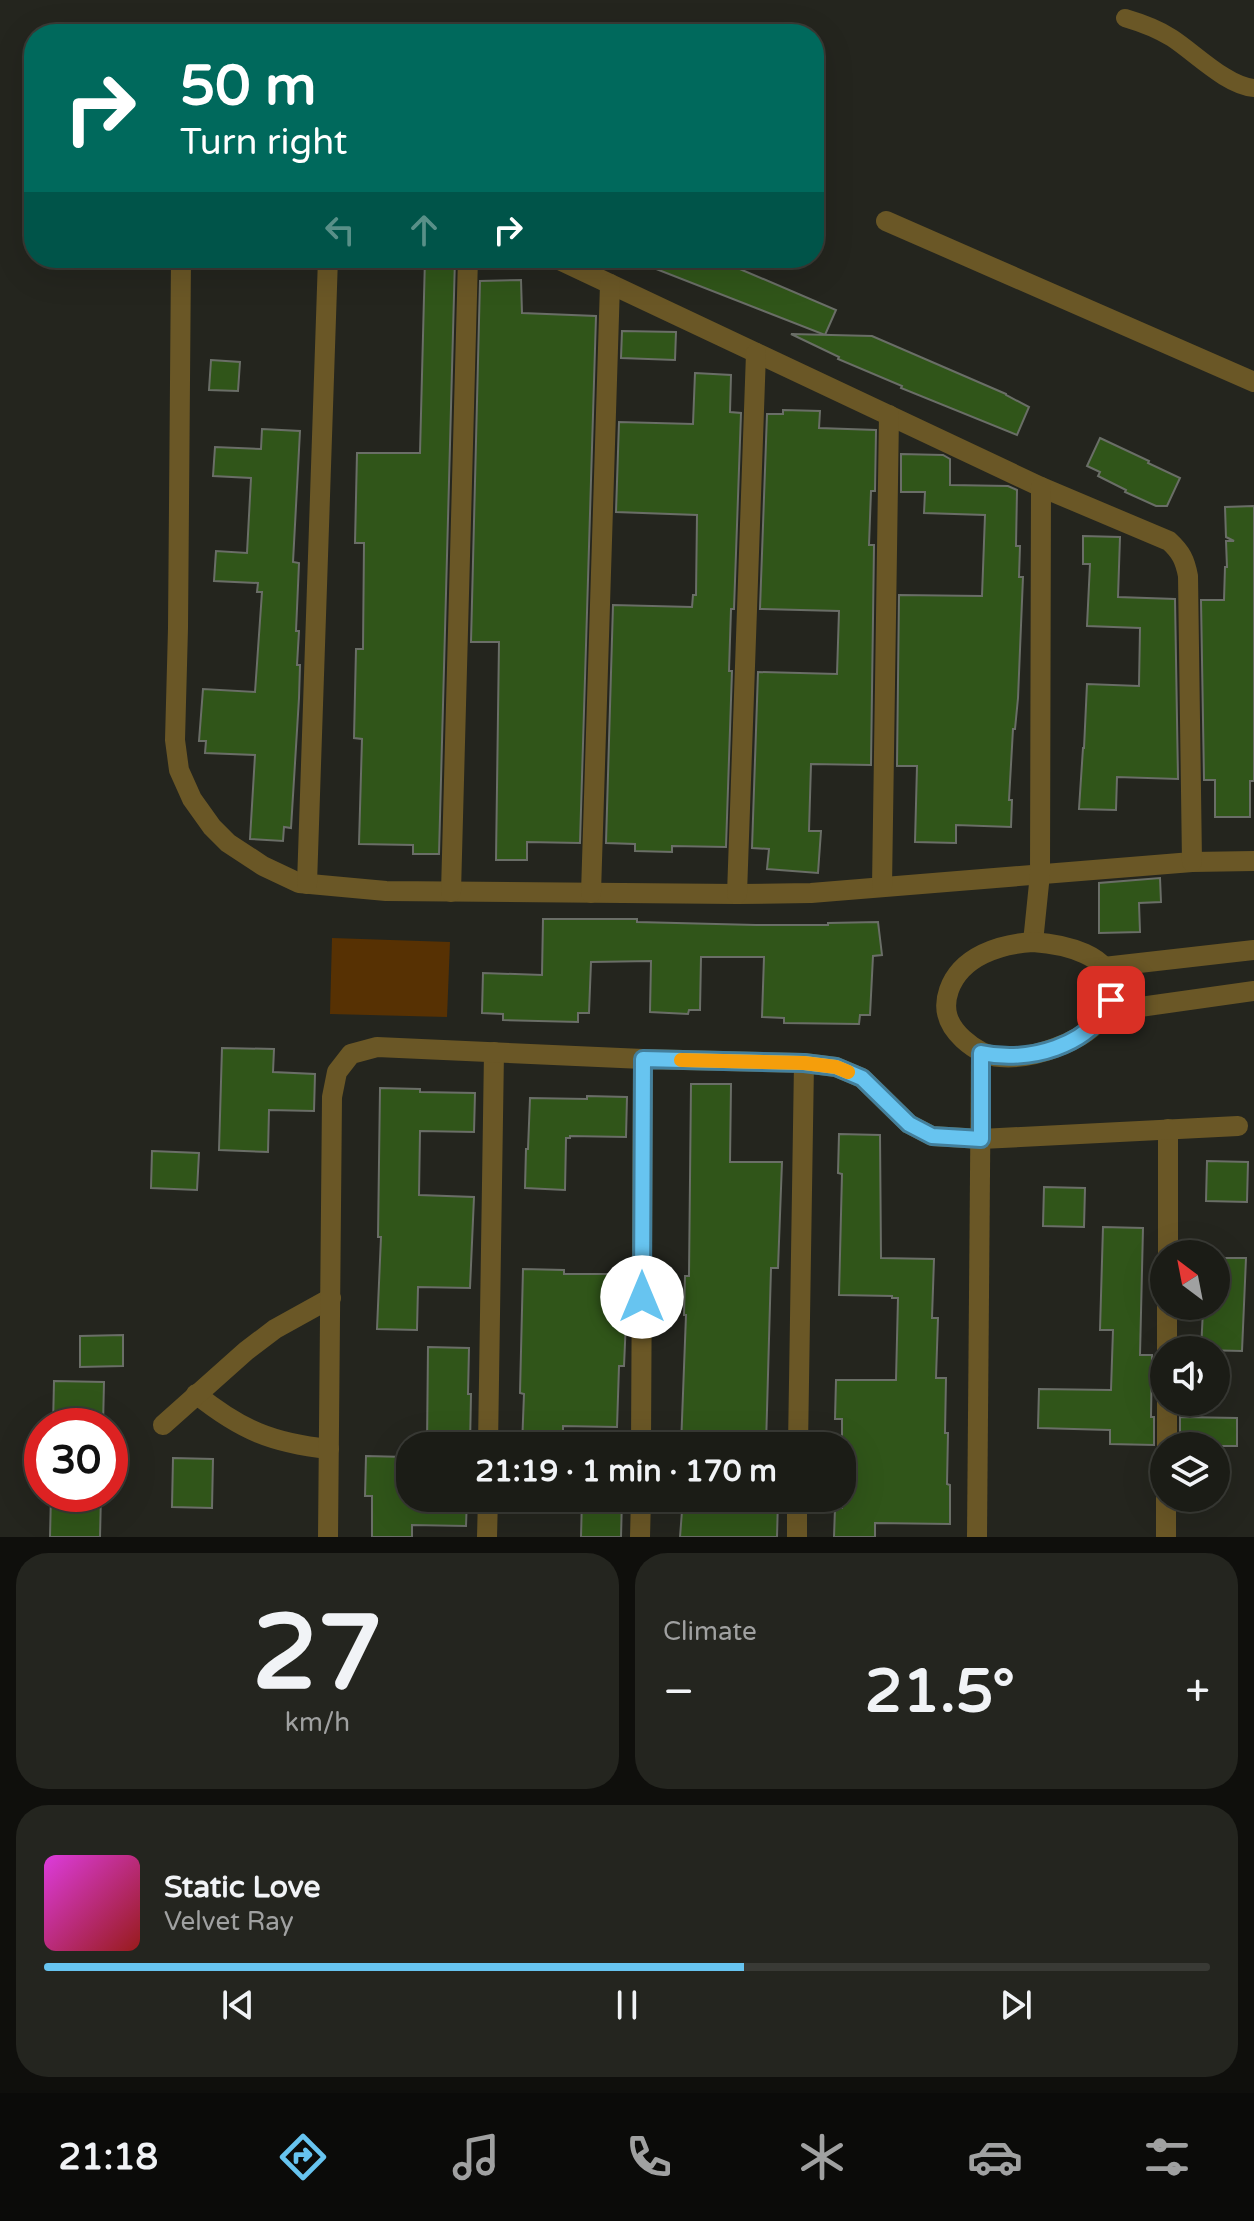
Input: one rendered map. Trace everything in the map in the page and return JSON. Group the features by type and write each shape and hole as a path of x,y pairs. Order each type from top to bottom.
{"street":[{"path":"886,221 1254,382"},
{"path":"181,268 175,740 179,770 192,799 212,827 228,843 263,866 299,883 386,891 737,894 811,893 1192,862 1254,861"},
{"path":"307,884 328,268"},
{"path":"451,892 468,268"},
{"path":"576,268 1041,487 1169,541 1186,561 1188,576 1192,862"},
{"path":"591,893 610,284"},
{"path":"737,894 756,353"},
{"path":"882,887 889,415"},
{"path":"1033,942 1040,874 1041,487"},
{"path":"1011,944 1055,944 1076,950 1104,967 1112,986 1111,1000 1100,1020 1056,1047 1033,1055 1001,1057 981,1053 956,1032 947,1017 946,1000 953,978 969,962 1011,944"},
{"path":"1104,967 1254,950"},
{"path":"1105,1012 1254,991"},
{"path":"328,1537 332,1097 337,1072 351,1054 377,1047 804,1063 836,1067 862,1078 909,1124 932,1136 981,1139 1238,1126"},
{"path":"488,1432 494,1052"},
{"path":"977,1537 981,1053"},
{"path":"641,1432 643,1059"},
{"path":"798,1432 804,1063"},
{"path":"1168,1129 1168,1240"},
{"path":"163,1425 275,1329 331,1298"},
{"path":"196,1394 238,1424 258,1434 283,1443 329,1449"},
{"path":"487,1537 488,1512"},
{"path":"640,1537 641,1512"},
{"path":"797,1512 797,1537"},
{"path":"1166,1512 1166,1537"}],"lane":[{"path":"1125,18 1169,36 1231,80 1254,88"}],"shaded area":[{"path":"332,938 450,942 447,1017 330,1014"}],"building":[{"path":"425,268 455,268 439,854 413,854 413,845 359,844 362,739 354,738 356,649 363,649 364,543 355,543 357,453 420,453"},
{"path":"653,268 737,268 836,310 825,335"},
{"path":"521,280 522,313 596,316 580,843 527,842 527,860 496,860 499,642 471,642 480,281"},
{"path":"622,331 676,332 675,360 621,358"},
{"path":"791,334 872,336 1029,407 1017,435 901,388"},
{"path":"211,360 240,362 238,391 209,390"},
{"path":"695,373 731,375 730,412 741,413 734,609 731,609 726,847 672,846 672,852 635,851 635,844 606,843 613,605 692,607 693,595 696,595 697,515 616,512 619,422 693,424"},
{"path":"783,410 820,411 819,428 876,430 875,491 871,491 869,545 874,545 871,765 811,764 809,831 821,831 818,873 767,869 769,849 752,848 758,672 837,674 839,611 760,609 767,414 783,414"},
{"path":"262,429 300,431 293,562 299,563 296,631 299,631 299,698 291,828 284,827 283,841 250,839 255,755 205,753 206,741 199,741 203,689 255,692 262,592 257,592 258,583 214,581 216,551 247,553 251,478 213,476 215,447 261,449"},
{"path":"1100,438 1180,478 1167,506 1156,506 1125,492 1087,466"},
{"path":"901,454 943,455 950,459 950,485 1008,486 1017,490 1016,546 1020,546 1019,577 1023,577 1018,698 1009,800 1012,800 1011,827 956,825 956,843 915,842 917,766 897,766 899,595 982,596 985,515 924,513 925,492 901,492"},
{"path":"1254,506 1254,781 1250,781 1250,817 1215,817 1215,780 1204,780 1201,600 1224,600 1226,541 1234,541 1226,537 1225,507"},
{"path":"1083,536 1120,537 1118,597 1175,599 1178,779 1117,777 1116,810 1079,809 1087,684 1139,686 1140,628 1087,626 1090,564 1083,564"},
{"path":"1160,878 1161,902 1139,903 1140,932 1099,933 1099,883"},
{"path":"543,919 637,919 637,922 756,925 878,922 882,955 873,956 870,1015 860,1015 859,1024 784,1023 784,1018 762,1017 764,957 701,957 700,1010 689,1010 688,1014 650,1012 651,961 591,962 589,1013 578,1013 578,1022 503,1020 503,1014 482,1013 483,973 542,975"},
{"path":"222,1048 274,1049 273,1072 315,1074 314,1111 269,1110 268,1152 219,1150"},
{"path":"691,1084 731,1084 730,1162 782,1162 778,1268 771,1268 766,1432 682,1432 685,1276 689,1276"},
{"path":"380,1088 475,1093 474,1132 420,1131 419,1195 474,1197 470,1288 418,1287 417,1330 377,1329 381,1237 378,1237"},
{"path":"587,1096 627,1097 626,1137 566,1138 565,1190 525,1188 530,1098 587,1099"},
{"path":"839,1134 880,1135 881,1258 934,1259 932,1318 938,1318 936,1378 946,1378 945,1433 948,1433 950,1524 875,1523 875,1537 834,1537 835,1512 856,1512 856,1432 842,1432 842,1419 835,1419 836,1380 896,1380 898,1298 839,1295 842,1174 838,1173"},
{"path":"152,1151 199,1153 197,1190 151,1188"},
{"path":"1207,1161 1248,1162 1247,1202 1206,1201"},
{"path":"1044,1187 1085,1188 1084,1227 1043,1226"},
{"path":"1103,1227 1143,1228 1140,1355 1150,1355 1150,1416 1154,1417 1154,1432 1150,1432 1150,1445 1110,1444 1110,1430 1038,1428 1039,1389 1111,1390 1113,1330 1100,1330"},
{"path":"1230,1258 1246,1258 1242,1351 1230,1351 1230,1336 1202,1336 1202,1320 1230,1320"},
{"path":"523,1269 564,1270 564,1274 628,1274 624,1366 619,1366 617,1427 563,1426 563,1432 523,1432 524,1394 520,1393"},
{"path":"123,1335 123,1366 80,1367 80,1336"},
{"path":"428,1347 469,1348 470,1432 427,1432"},
{"path":"54,1381 104,1382 103,1408 53,1408"},
{"path":"1180,1417 1237,1418 1237,1446 1230,1446 1230,1432 1180,1432"},
{"path":"366,1456 396,1457 396,1512 466,1512 466,1526 412,1525 412,1537 372,1537 372,1496 365,1496"},
{"path":"173,1458 213,1459 212,1508 172,1507"},
{"path":"51,1512 101,1512 100,1537 50,1537"},
{"path":"582,1512 622,1512 621,1537 581,1537"},
{"path":"682,1512 778,1512 777,1537 680,1537"}],"slow traffic":[{"path":"681,1060 804,1063 836,1067 848,1072"}],"route":[{"path":"642,1297 643,1059 804,1063 836,1067 862,1078 909,1124 932,1136 981,1139 981,1053 1001,1057 1033,1055 1056,1047 1072,1040 1100,1020 1111,1000"}]}
